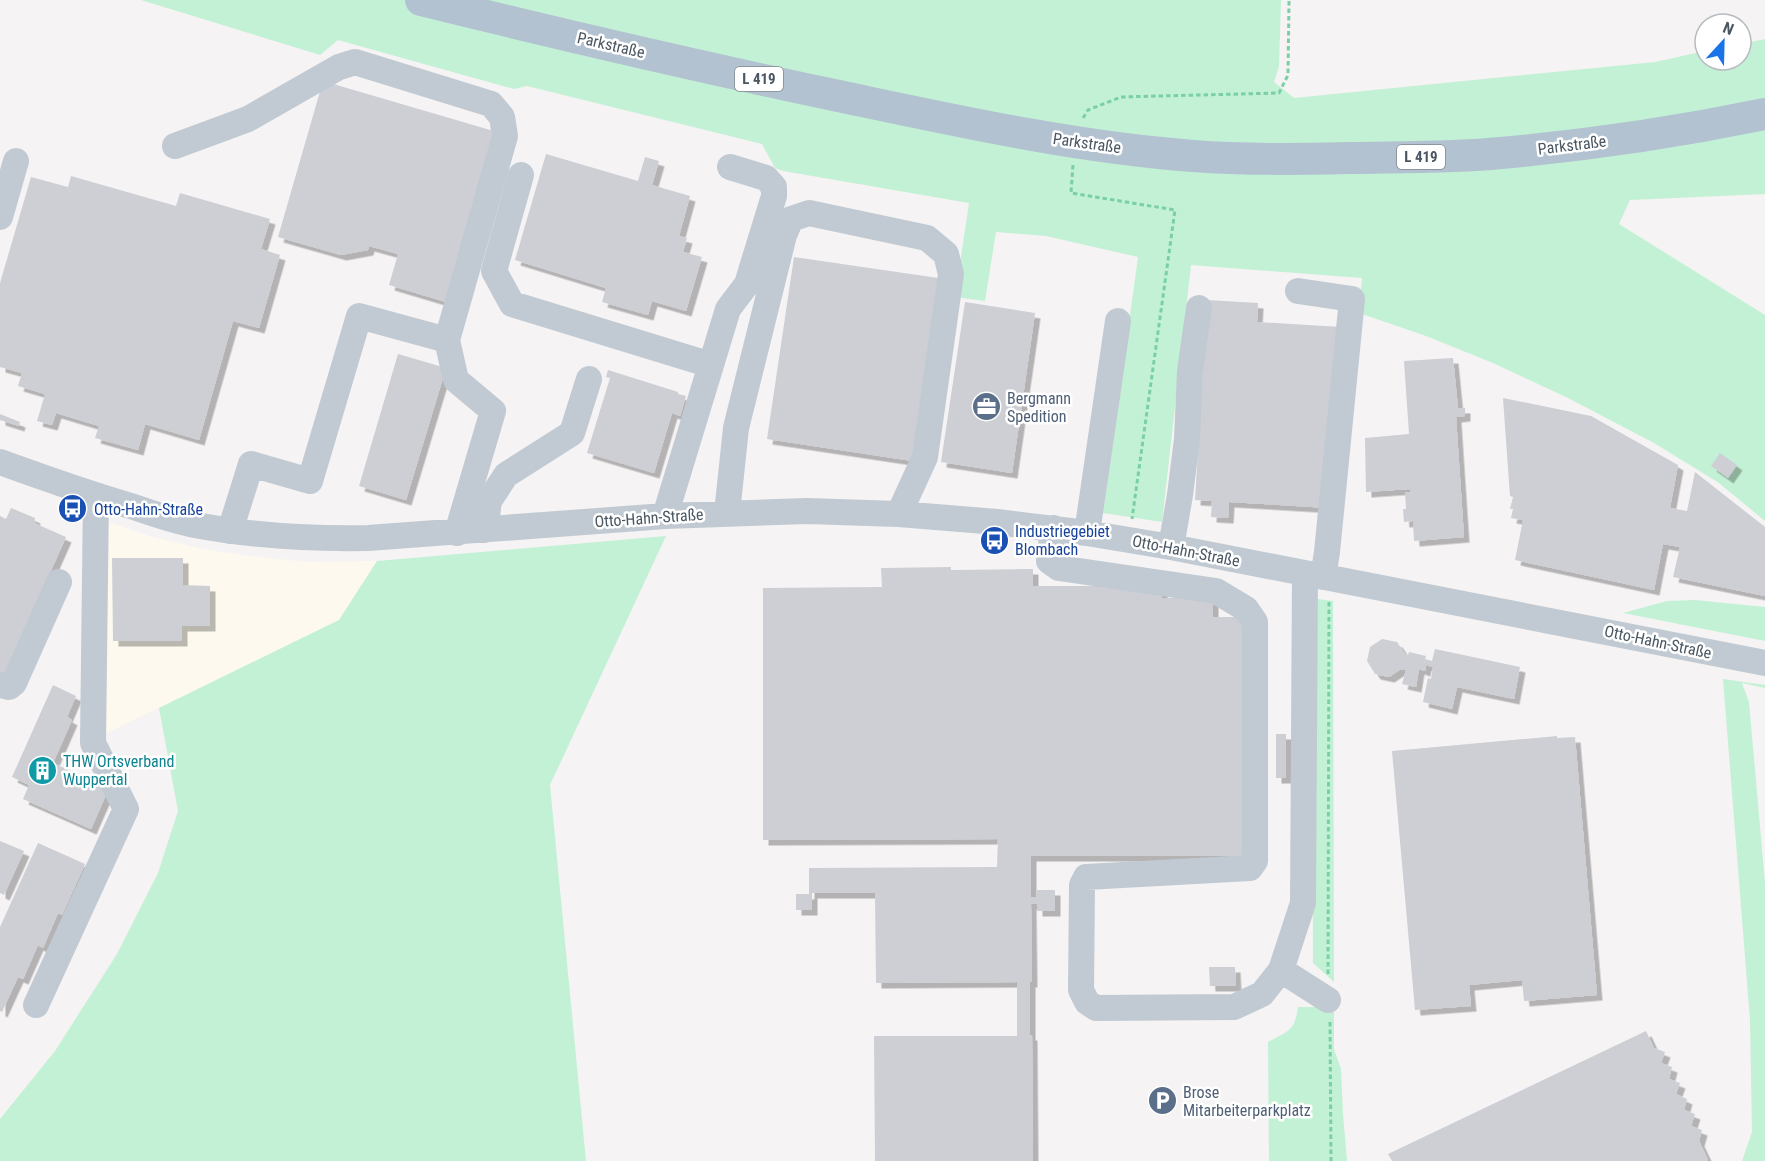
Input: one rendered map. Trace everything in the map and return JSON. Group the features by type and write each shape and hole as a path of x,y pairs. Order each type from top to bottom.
{"main road":[{"name":"Parkstraße","path":"421,0 761,80 996,129 1075,142 1193,156 1304,159 1402,158 1498,153 1595,143 1694,129 1765,114"}],"street":[{"path":"175,146 248,119 339,67 355,62 491,104 502,117 505,136 447,340 456,380 493,411 457,533"},
{"path":"0,217 16,161"},
{"path":"665,516 728,309 747,284 774,196 774,187 766,178 730,166"},
{"path":"521,175 494,272 512,304 711,365"},
{"path":"727,513 736,428 784,235 791,219 809,213 927,238 946,254 951,274 925,457 899,514"},
{"path":"1053,528 1049,561 1059,568 1216,591 1246,609 1255,622 1255,861 1250,868 1086,877 1082,885 1081,990 1087,1002 1096,1008 1234,1007 1262,994 1281,970 1303,903 1319,576 1327,552 1352,299 1298,291"},
{"path":"1171,547 1187,439 1190,371 1199,308"},
{"path":"230,531 251,464 310,481 359,316 447,340"},
{"path":"1087,533 1118,321"},
{"path":"485,530 489,501 506,475 572,434 589,379"},
{"name":"Otto-Hahn-Straße","path":"0,462 96,496 193,524 273,537 368,538 665,516 807,511 899,514 1053,528 1171,547 1765,663"},
{"path":"36,1005 126,809 93,743 96,496"},
{"path":"0,685 9,687 14,683 59,582"},
{"path":"1281,970 1328,1000"}],"path":[{"path":"1075,142 1081,121 1088,110 1121,97 1279,93 1288,75 1289,0"},
{"path":"1319,576 1328,1000 1330,1007 1331,1161"}],"shaded area":[{"path":"105,521 149,536 203,549 249,556 308,562 377,561 339,620 105,734"}],"green space":[{"path":"141,0 1281,0 1279,66 1274,82 1294,98 1655,62 1693,54 1693,72 1753,72 1753,42 1765,39 1765,194 1630,200 1619,224 1765,315 1765,521 1719,483 1654,443 1568,398 1493,363 1426,336 1359,313 1362,278 1191,265 1162,522 1103,513 1138,257 1046,236 996,232 985,301 955,297 969,203 783,171 775,168 762,144 527,86 514,89 338,40 320,55"},
{"path":"666,536 550,785 586,1161 0,1161 0,1119 55,1051 117,954 158,873 178,811 159,708 339,620 377,561"},
{"path":"1318,599 1333,601 1334,982 1313,963 1312,609"},
{"path":"1695,600 1765,607 1765,641 1623,613 1667,601"},
{"path":"1723,679 1765,685 1765,688 1742,683 1749,702 1765,883 1765,1161 1742,1161 1752,1132 1750,1020"},
{"path":"1298,1007 1334,1007 1334,1049 1341,1069 1347,1161 1269,1161 1268,1042 1292,1026"}],"building":[{"path":"323,81 497,132 446,302 389,285 398,254 369,246 368,250 341,255 278,237"},
{"path":"546,154 638,181 645,157 659,161 652,185 690,196 679,236 687,238 683,252 702,257 686,311 652,301 648,315 602,302 606,288 515,260"},
{"path":"71,176 176,206 180,193 270,219 261,249 280,255 259,328 233,321 199,440 145,424 138,450 95,438 99,426 56,413 52,425 37,421 45,394 18,386 22,373 0,367 0,283 31,177 68,187"},
{"path":"794,257 945,279 919,462 767,439"},
{"path":"1207,300 1258,303 1257,322 1341,327 1328,508 1229,502 1228,518 1211,517 1212,501 1195,500"},
{"path":"965,302 1035,313 1012,473 941,462"},
{"path":"398,354 446,368 406,500 359,486"},
{"path":"1453,358 1458,408 1465,408 1465,416 1456,417 1464,537 1414,541 1413,521 1404,522 1403,509 1406,509 1405,492 1410,492 1410,489 1366,492 1365,438 1409,434 1404,361"},
{"path":"608,370 686,396 680,416 672,413 654,473 587,453 610,378 606,377"},
{"path":"1503,398 1591,416 1678,465 1670,508 1687,511 1695,472 1765,527 1765,596 1673,577 1680,547 1663,544 1654,590 1515,560 1523,520 1511,518 1513,509 1510,509 1513,497 1510,496"},
{"path":"0,414 20,422 19,426 0,420"},
{"path":"1720,453 1737,465 1728,478 1711,466"},
{"path":"11,508 35,518 34,523 66,537 3,678 0,677 0,516 6,519"},
{"path":"112,558 183,558 183,585 210,586 210,626 182,626 182,641 113,641"},
{"path":"951,567 951,570 1033,569 1033,586 1162,588 1162,598 1213,598 1213,617 1246,617 1248,856 1031,856 1031,897 1037,897 1037,890 1055,890 1055,911 1037,911 1037,904 1031,904 1030,1035 1032,1035 1033,1161 875,1161 874,1036 1017,1036 1017,982 876,983 875,893 812,893 812,910 796,910 796,894 809,894 809,868 997,867 998,839 763,840 763,588 882,587 881,568"},
{"path":"1382,639 1397,642 1405,654 1408,655 1409,652 1426,656 1425,659 1432,661 1435,649 1520,667 1514,699 1457,687 1452,709 1423,702 1433,667 1426,665 1425,671 1419,669 1416,687 1402,684 1406,670 1401,669 1389,677 1375,674 1367,661 1370,647"},
{"name":"THW Ortsverband Wuppertal","path":"53,685 76,696 67,717 72,720 53,763 109,788 91,829 23,799 29,785 12,777"},
{"path":"1276,734 1286,734 1286,778 1276,778"},
{"path":"1557,736 1557,738 1575,737 1597,995 1524,1001 1522,980 1469,985 1471,1006 1415,1010 1392,751"},
{"path":"0,841 24,851 4,895 0,893"},
{"path":"38,843 85,864 62,915 58,913 43,948 38,945 23,979 18,977 2,1012 0,1011 0,927"},
{"path":"1209,967 1235,967 1236,986 1210,986"},
{"path":"1646,1031 1654,1048 1665,1052 1661,1063 1672,1067 1669,1079 1680,1083 1676,1094 1687,1099 1684,1110 1695,1114 1691,1126 1702,1130 1699,1141 1708,1160 1392,1161 1388,1154"}],"place":[{"name":"Bergmann Spedition","path":"986,407"},
{"name":"Otto-Hahn-Straße","path":"73,509"},
{"name":"Industriegebiet Blombach","path":"994,540"},
{"name":"THW Ortsverband Wuppertal","path":"42,770"},
{"name":"Brose Mitarbeiterparkplatz","path":"1162,1101"}]}
